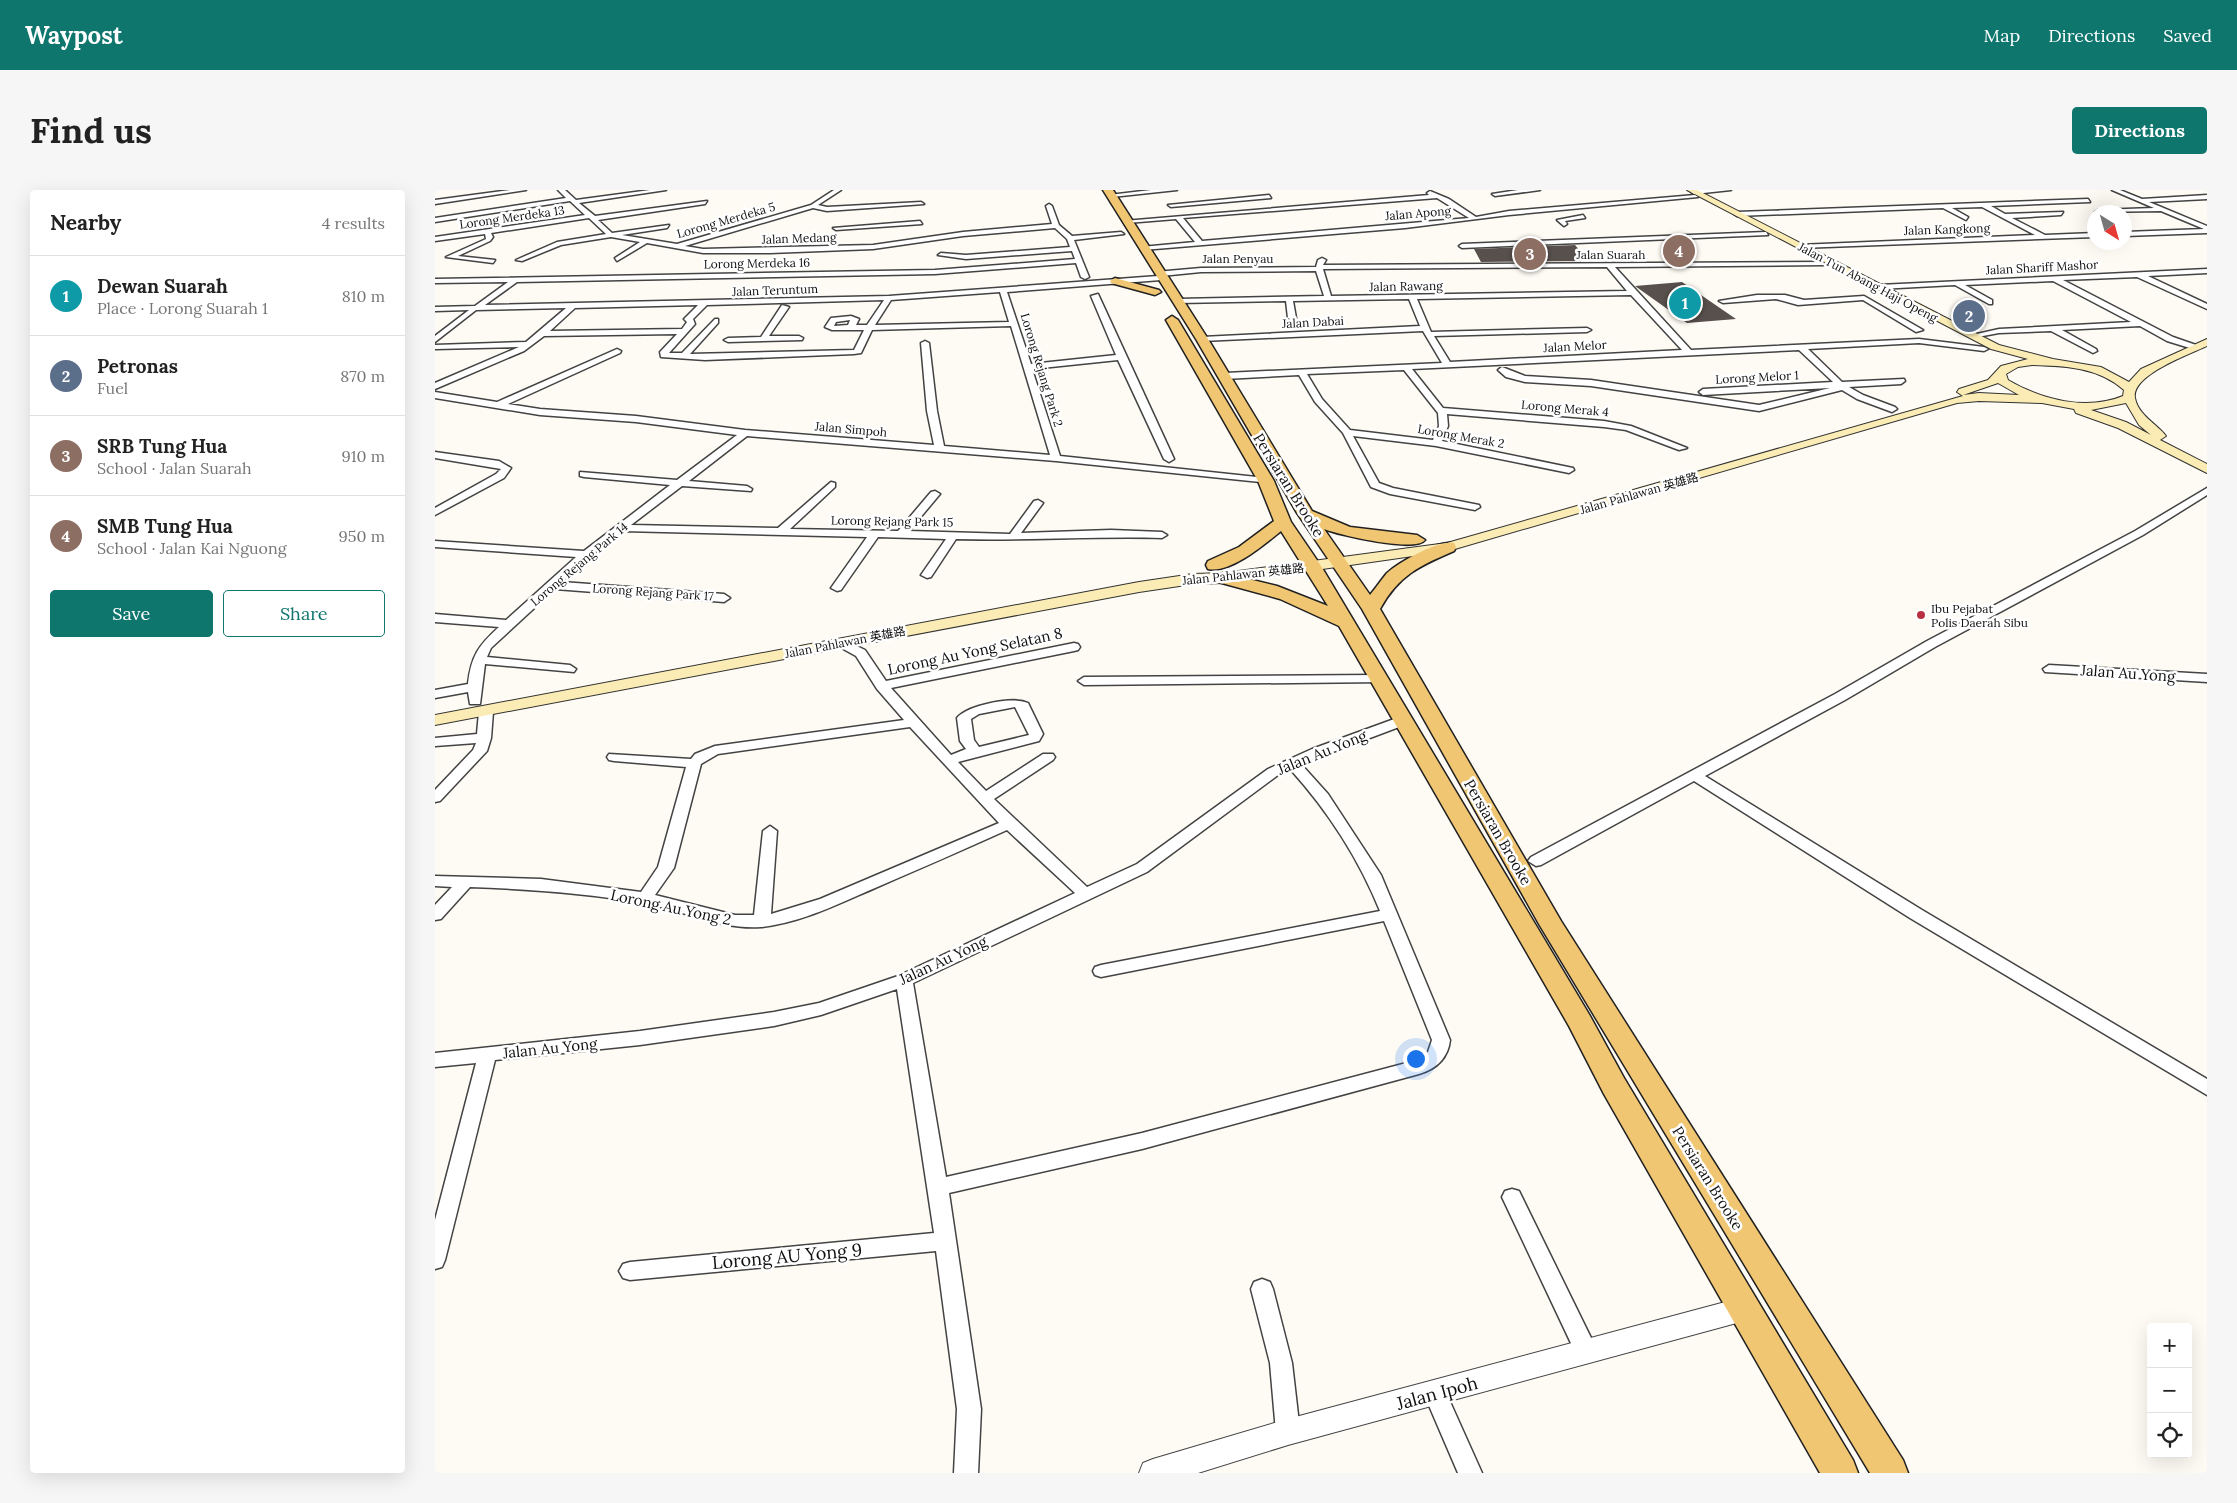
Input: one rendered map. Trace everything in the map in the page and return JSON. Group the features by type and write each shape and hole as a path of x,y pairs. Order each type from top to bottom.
{"main road":[{"path":"1096,190 1104,205"},
{"name":"Jalan Tun Abang Haji Openg","path":"1681,190 1693,193 1737,214 1995,347 2051,362"},
{"name":"Persiaran Brooke","path":"1110,192 1143,248 1153,279 1267,481 1283,522 1346,623 1526,932 1558,958 1890,1473"},
{"name":"Jalan Tun Abang Haji Openg","path":"1693,193 1766,234 1984,348"},
{"path":"1115,281 1153,279"},
{"path":"1115,281 1153,279"},
{"name":"Persiaran Brooke","path":"1153,279 1177,302 1202,339 1305,513 1371,609 1551,924 1558,958 1744,1309 1841,1473"},
{"path":"2049,401 2093,406 2109,405 2129,394 2145,371 2207,342"},
{"path":"1984,348 1991,354 2003,382 2012,388 2122,424 2207,469"},
{"path":"2131,366 2163,361"},
{"path":"2051,362 2078,366 2117,367"},
{"name":"Jalan Pahlawan 英雄路","path":"1336,557 1486,526 1892,409 1975,388 1992,382 2005,368 2016,364 2051,362"},
{"path":"2078,366 2112,376 2124,383 2143,422 2155,432 2207,461"},
{"name":"Jalan Pahlawan 英雄路","path":"435,706 474,694 1126,577 1219,572 1336,557 1448,547 1956,400 1979,397 2049,401"},
{"path":"1305,513 1325,525 1339,529 1381,537 1417,540"},
{"path":"1219,572 1283,522"},
{"path":"1371,609 1385,584 1400,570 1448,547"},
{"path":"1219,572 1308,602 1346,623"},
{"name":"Jalan Pahlawan 英雄路","path":"435,720 486,712 1161,583 1193,579 1219,572"}],"street":[{"path":"435,202 523,190"},
{"path":"561,190 611,235"},
{"path":"435,220 455,227 573,201 663,190"},
{"name":"Lorong Merdeka 5","path":"674,246 813,206 838,190"},
{"path":"1110,192 1174,190"},
{"path":"1421,190 1439,196 1475,220"},
{"path":"1495,194 1537,190"},
{"name":"Jalan Apong","path":"1143,248 1475,220 1509,213 1728,190"},
{"path":"2115,190 2207,229"},
{"path":"924,194 921,204 922,228 931,239"},
{"path":"1127,221 1439,196"},
{"path":"1171,205 1269,197"},
{"path":"2139,200 2207,197"},
{"path":"1248,199 1261,210"},
{"path":"1336,199 1342,204"},
{"path":"1737,214 2087,201"},
{"name":"Lorong Merdeka 13","path":"436,237 455,227 487,232 705,202"},
{"path":"813,206 827,209 921,204"},
{"path":"1981,205 2043,236"},
{"path":"1049,206 1056,226 1070,238 1085,277"},
{"path":"1945,207 1966,218"},
{"path":"1561,209 1575,217"},
{"path":"1885,209 1897,216"},
{"path":"2132,211 2163,210"},
{"path":"1822,211 1834,219"},
{"path":"2004,216 2061,213"},
{"path":"1178,217 1200,243"},
{"path":"1564,224 1560,220 1584,217"},
{"path":"520,260 554,245 667,226"},
{"name":"Jalan Medang","path":"611,235 703,250 768,254 873,247 1056,226"},
{"path":"836,228 922,228"},
{"path":"2132,234 2207,229"},
{"path":"487,232 490,237 488,240 449,257 493,261"},
{"path":"1070,238 1121,234"},
{"path":"1462,246 1766,234"},
{"name":"Jalan Kangkong","path":"1800,246 2087,235"},
{"path":"617,259 645,242"},
{"path":"941,255 966,257 1075,249"},
{"name":"Lorong Merdeka 16","path":"435,281 753,272 947,283 1078,260"},
{"name":"Jalan Suarah","path":"1319,268 1489,264 1823,264"},
{"path":"1609,265 1625,285 1689,353"},
{"path":"1319,268 1328,298"},
{"name":"Jalan Penyau","path":"1153,279 1201,270 1319,268"},
{"name":"Jalan Shariff Mashor","path":"1879,287 2052,277 2207,271"},
{"path":"2139,274 2207,307"},
{"path":"2052,277 2139,324 2170,339 2193,347"},
{"path":"435,340 515,280"},
{"name":"Jalan Teruntum","path":"435,308 476,309 889,298 947,283 1003,290 1115,281"},
{"path":"1956,282 1989,302"},
{"name":"Lorong Rejang Park 2","path":"1003,290 1056,458"},
{"name":"Jalan Rawang","path":"1177,302 1634,293"},
{"path":"1095,296 1121,357 1169,459"},
{"path":"1412,297 1427,331 1447,364"},
{"path":"1723,300 1776,297 1807,302 1864,298 1920,329 1905,332 1923,341"},
{"path":"699,322 684,331 663,354 666,356 683,357 852,353 858,351 869,328 889,298"},
{"path":"1289,299 1292,318"},
{"path":"683,357 715,321 699,322 688,320 703,303"},
{"path":"435,386 521,349 542,334 573,306"},
{"path":"763,339 785,307"},
{"path":"851,328 1015,324"},
{"path":"1972,336 1999,331 2139,324"},
{"path":"2052,328 2093,351"},
{"name":"Jalan Dabai","path":"1202,339 1427,331 1587,330"},
{"path":"542,334 684,331"},
{"path":"1831,346 1820,339 1888,333"},
{"name":"Jalan Melor","path":"1225,376 1923,341 1950,337 1955,334"},
{"path":"728,340 799,338"},
{"name":"Jalan Melor","path":"1923,341 1984,348"},
{"path":"925,343 932,411 940,449"},
{"path":"435,347 527,344"},
{"name":"Lorong Melor 1","path":"1801,347 1842,386 1860,397 1892,409"},
{"path":"498,405 617,351"},
{"path":"1027,367 1121,357"},
{"path":"1572,359 1591,383"},
{"path":"1407,366 1422,389 1442,411 1445,423 1436,443"},
{"name":"Lorong Melor 1","path":"1502,370 1509,375 1525,379 1591,383 1674,393 1759,408 1842,386"},
{"path":"1302,373 1318,400 1347,432 1353,448 1375,485 1390,491 1475,507"},
{"name":"Lorong Melor 1","path":"1674,393 1842,386 1901,381"},
{"name":"Jalan Simpoh","path":"435,395 498,405 745,433 1056,458 1267,481"},
{"name":"Lorong Merak 4","path":"1442,411 1604,424 1628,428 1682,448"},
{"name":"Lorong Merak 2","path":"1347,432 1436,443 1569,470"},
{"name":"Lorong Rejang Park 14","path":"474,694 479,660 485,646 586,554 745,433"},
{"path":"435,455 499,464 506,468 505,472 500,476 435,512"},
{"path":"583,474 747,488"},
{"path":"780,532 831,485"},
{"path":"1536,861 1840,697 1931,644 2096,554 2139,533 2207,491"},
{"path":"900,535 935,494"},
{"path":"1013,537 1038,503"},
{"name":"Lorong Rejang Park 15","path":"621,528 1013,537 1104,533 1162,535"},
{"path":"837,588 875,534"},
{"path":"927,575 953,536"},
{"path":"435,544 586,554"},
{"name":"Lorong Rejang Park 17","path":"552,585 723,598"},
{"path":"435,618 508,624"},
{"path":"861,653 883,635"},
{"path":"842,643 861,653 882,686 913,724 1009,824 1085,894"},
{"name":"Lorong Au Yong Selatan 8","path":"882,686 1074,647"},
{"path":"479,660 570,669"},
{"name":"Jalan Au Yong","path":"2049,669 2207,678"},
{"path":"1085,681 1379,679"},
{"path":"435,694 474,694"},
{"path":"949,760 975,751 985,752 1034,738 1036,734 1023,706 1017,703 975,711 965,718 967,741 975,751"},
{"path":"435,798 480,751 484,738 486,712"},
{"name":"Jalan Au Yong","path":"435,1060 640,1038 774,1019 821,1009 904,980 1142,868 1273,772 1402,721"},
{"path":"645,898 666,868 694,764 700,757 715,750 913,724"},
{"path":"435,742 484,738"},
{"path":"614,757 694,764"},
{"path":"986,798 1048,757"},
{"path":"938,1187 1142,1141 1428,1063 1436,1057 1441,1048 1441,1040 1373,875 1323,797 1292,763"},
{"path":"1694,776 1916,914 2207,1088"},
{"name":"Lorong Au Yong 2","path":"435,881 541,884 645,898 735,921 762,921 795,914 826,902 1009,824"},
{"path":"762,921 770,831"},
{"path":"435,915 465,883"},
{"path":"1101,971 1388,915"},
{"path":"904,980 938,1187 944,1241 969,1408 966,1473"},
{"path":"435,1257 487,1055"},
{"path":"1512,1197 1586,1351"},
{"name":"Lorong AU Yong 9","path":"630,1271 944,1241"},
{"path":"1262,1289 1281,1363 1288,1432"},
{"name":"Jalan Ipoh","path":"1153,1473 1288,1432 1435,1394 1744,1309"},
{"path":"1435,1394 1470,1473"}],"building":[{"path":"1575,245 1589,261 1481,262 1474,249"},
{"path":"1682,282 1736,319 1687,323 1635,286"}],"place":[{"name":"SMB Tung Hua","path":"1679,251"},
{"name":"SRB Tung Hua","path":"1530,254"},
{"name":"Dewan Suarah","path":"1685,303"},
{"name":"Petronas","path":"1969,316"},
{"name":"Ibu Pejabat Polis Daerah Sibu","path":"1921,615"}]}
